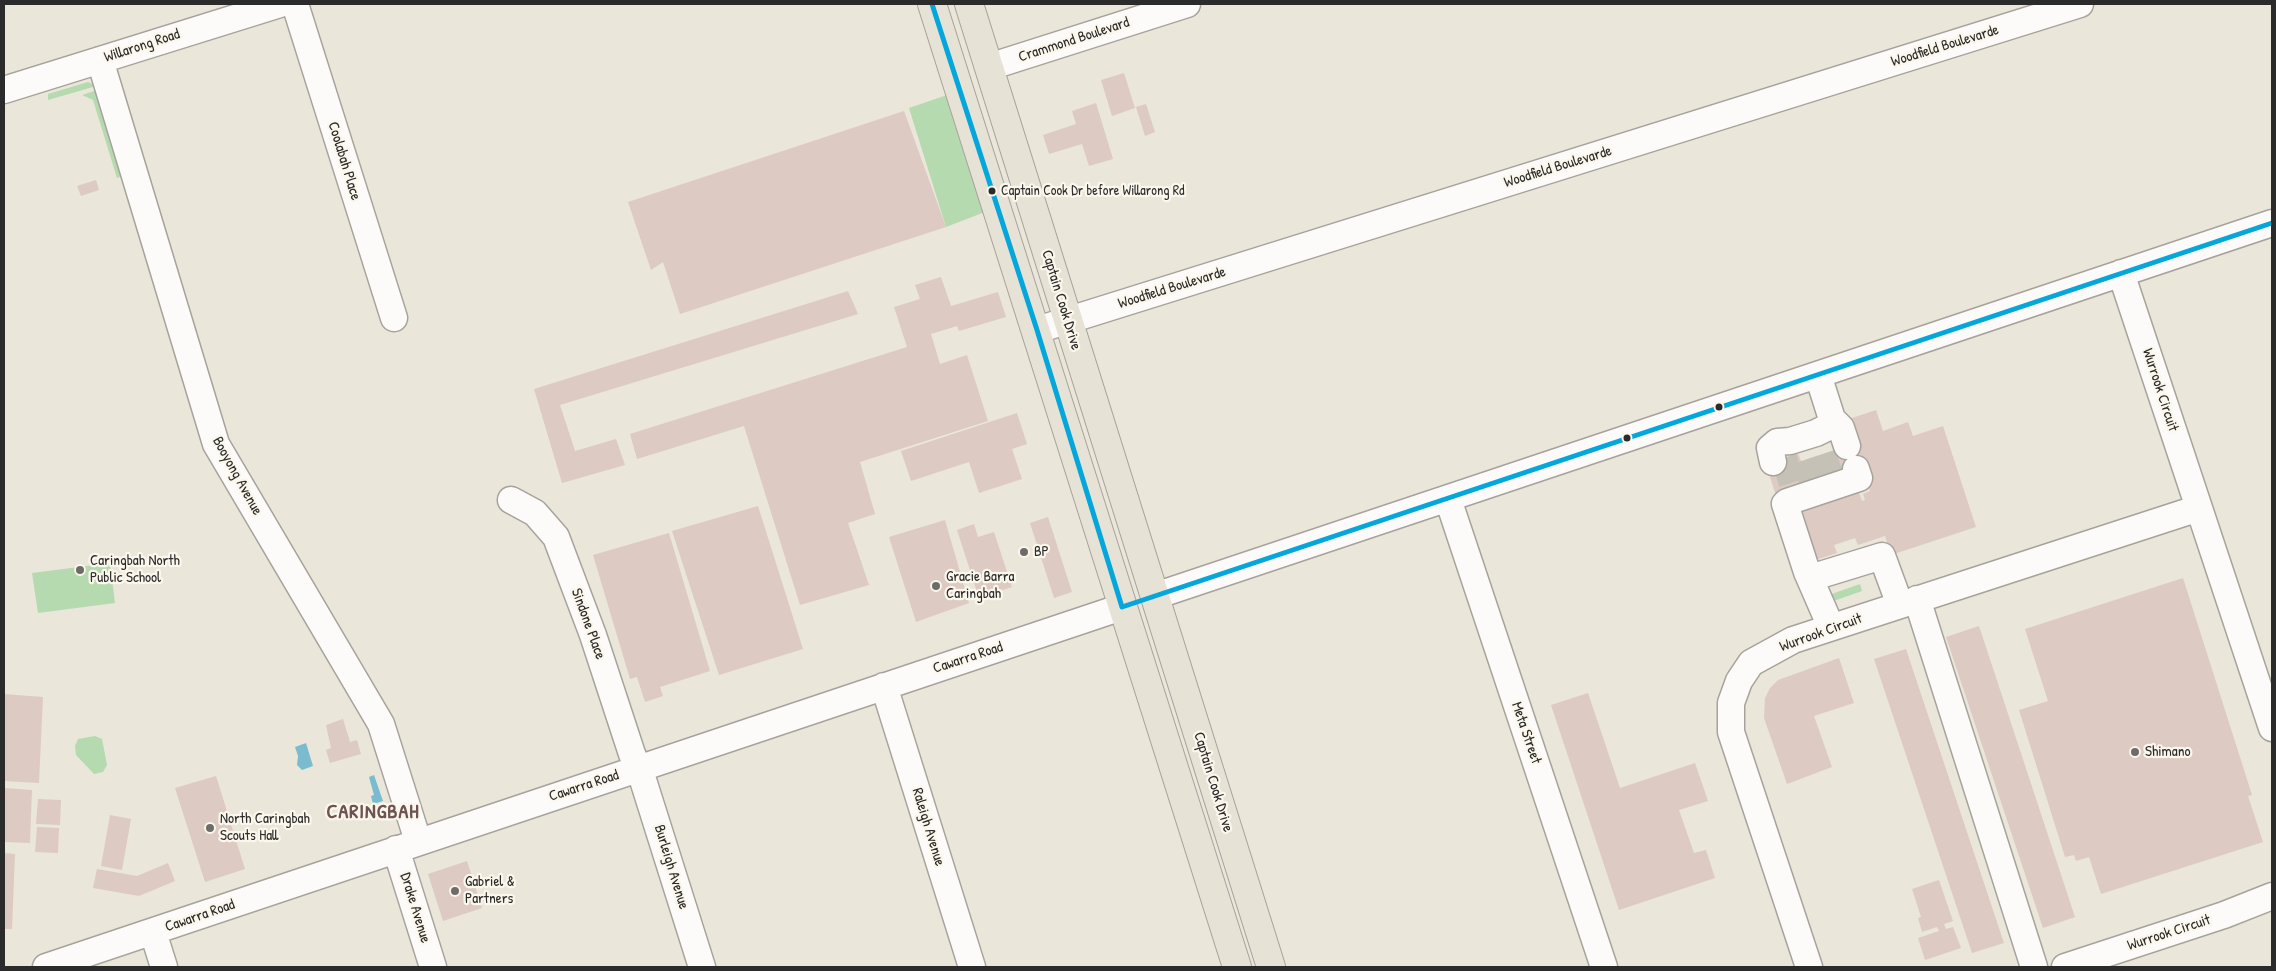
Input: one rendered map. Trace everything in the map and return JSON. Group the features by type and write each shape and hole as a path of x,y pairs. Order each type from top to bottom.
{"main road":[{"path":"932,4 1037,330 1122,607 1237,967"},
{"name":"Captain Cook Drive","path":"969,4 1272,967"},
{"path":"1122,607 1155,596"}],"street":[{"name":"Willarong Road","path":"4,90 280,4"},
{"name":"Coolabah Place","path":"295,4 394,318"},
{"name":"Crammond Boulevard","path":"989,67 1187,4"},
{"name":"Woodfield Boulevarde","path":"1037,330 2080,4"},
{"name":"Booyong Avenue","path":"100,60 216,444 374,711 385,737 407,845"},
{"path":"1155,596 1448,500 2272,223"},
{"name":"Wurrook Circuit","path":"2121,273 2272,728"},
{"path":"1818,375 1815,465 1786,504 1808,572 1831,627"},
{"name":"Sindone Place","path":"512,500 535,513 556,537 593,635 638,768"},
{"name":"Meta Street","path":"1448,500 1604,967"},
{"name":"Wurrook Circuit","path":"1810,967 1731,732 1731,703 1739,681 1751,663 1793,640 2199,508"},
{"path":"1820,574 1882,556 1909,602 2034,967"},
{"name":"Cawarra Road","path":"46,967 1122,607"},
{"name":"Raleigh Avenue","path":"884,686 972,967"},
{"name":"Burleigh Avenue","path":"638,768 702,967"},
{"name":"Drake Avenue","path":"407,845 433,967"},
{"name":"Wurrook Circuit","path":"2065,967 2272,896"},
{"path":"153,932 164,967"}],"green space":[{"path":"88,82 94,85 93,87 48,100 48,94"},
{"path":"97,90 122,176 117,178 93,100 82,95"},
{"path":"947,95 985,212 946,227 909,108"},
{"path":"110,563 115,603 38,613 32,573"},
{"path":"1860,584 1862,591 1828,603 1826,596"},
{"path":"95,736 102,739 107,765 103,772 94,774 76,755 75,746 78,739"}],"water":[{"path":"306,743 313,766 302,770 297,765 298,756 295,747"},
{"path":"374,775 383,801 373,804 371,796 374,795 369,777"}],"building":[{"path":"1124,73 1135,108 1112,116 1101,80"},
{"path":"1096,103 1113,159 1089,166 1082,144 1049,154 1043,135 1076,124 1072,111"},
{"path":"1146,104 1155,132 1145,136 1136,107"},
{"path":"904,111 946,227 680,314 663,262 651,270 628,202"},
{"path":"96,180 99,190 81,196 77,186"},
{"path":"941,277 951,306 998,292 1006,317 959,331 957,326 931,334 940,364 967,355 988,421 860,462 875,514 848,523 869,585 800,605 744,426 637,459 630,434 907,347 894,307 920,299 915,285"},
{"path":"848,291 858,314 560,405 575,451 616,439 625,465 562,483 534,389"},
{"path":"1876,410 1883,431 1908,422 1913,436 1943,426 1976,527 1891,555 1885,536 1858,545 1855,538 1834,545 1837,553 1809,562 1797,506 1857,487 1862,501 1865,500 1863,494 1870,491 1862,467 1776,496 1766,464 1798,453 1801,461 1854,444 1846,420"},
{"path":"1017,413 1027,444 1012,449 1022,479 979,493 969,462 911,481 901,451"},
{"path":"758,506 803,649 719,675 672,531"},
{"path":"1048,517 1072,592 1054,598 1030,523"},
{"path":"945,520 969,603 916,622 889,537"},
{"path":"974,524 978,537 994,532 1012,587 979,598 957,530"},
{"path":"669,533 710,671 660,687 663,696 645,702 637,677 630,679 593,555"},
{"name":"Shimano","path":"2183,578 2252,795 2248,796 2263,842 2101,894 2089,857 2076,861 2074,855 2065,857 2019,710 2048,701 2025,629"},
{"path":"1979,626 2075,917 2043,928 1946,637"},
{"path":"1906,649 2004,943 1972,953 1874,659"},
{"path":"1839,658 1854,703 1814,716 1832,767 1787,784 1764,718 1765,698 1770,688 1778,680"},
{"path":"1588,693 1620,788 1695,763 1708,801 1679,810 1694,853 1706,850 1715,878 1619,910 1551,705"},
{"path":"4,694 43,697 39,783 4,781"},
{"path":"343,719 350,742 357,740 361,754 330,763 326,750 331,748 326,725"},
{"name":"North Caringbah Scouts Hall","path":"216,776 245,869 205,882 175,788"},
{"path":"4,788 32,790 30,843 4,842"},
{"path":"38,799 61,800 60,825 36,824"},
{"path":"110,815 131,819 122,870 101,866"},
{"path":"37,827 59,828 58,853 35,852"},
{"path":"4,853 15,854 12,929 4,929"},
{"name":"Gabriel & Partners","path":"467,861 482,908 443,921 428,874"},
{"path":"168,863 175,881 139,896 93,888 97,869 137,876"},
{"path":"1939,880 1953,921 1944,924 1946,929 1953,927 1961,948 1925,960 1918,938 1939,931 1937,927 1922,932 1918,918 1921,917 1912,889"}],"tunnel":[{"path":"1823,454 1831,477"},
{"path":"1784,458 1794,490"},
{"path":"1805,460 1813,483"}],"transit line":[{"path":"932,4 1037,330 1122,607 2272,223"}],"place":[{"name":"Captain Cook Dr before Willarong Rd","path":"992,191"},
{"name":"BP","path":"1024,552"},
{"name":"Caringbah North Public School","path":"80,570"},
{"name":"Gracie Barra Caringbah","path":"936,586"},
{"name":"Shimano","path":"2135,752"},
{"name":"North Caringbah Scouts Hall","path":"210,828"},
{"name":"Gabriel & Partners","path":"455,891"}],"district":[{"name":"CARINGBAH","path":"373,813"}]}
